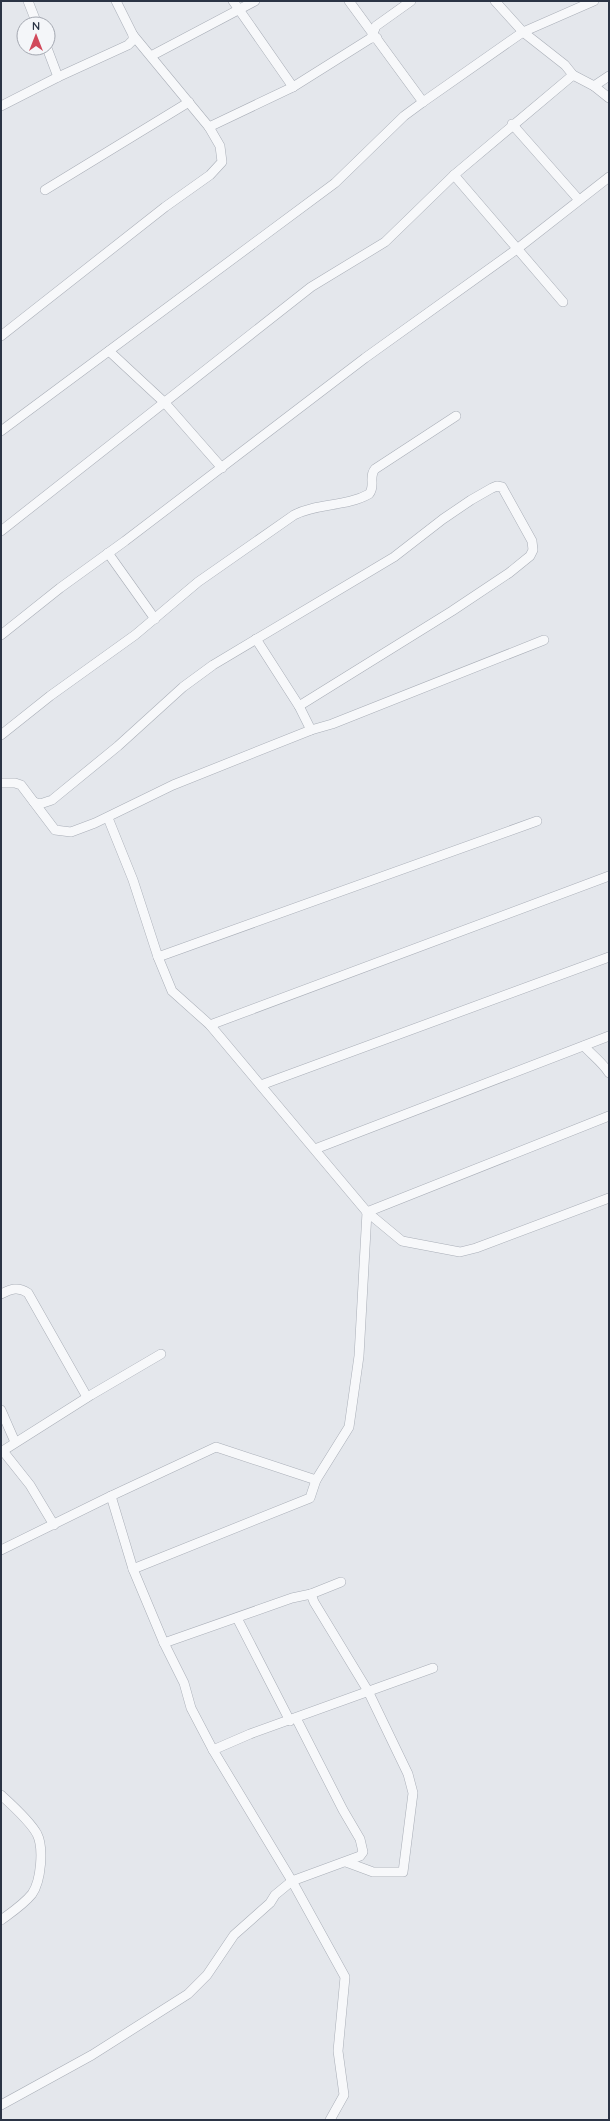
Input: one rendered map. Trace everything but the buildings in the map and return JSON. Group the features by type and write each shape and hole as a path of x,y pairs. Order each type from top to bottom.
{"street":[{"path":"1,336 165,207 210,175 222,162 220,146 209,127 133,35 116,1"},
{"path":"233,1 293,87"},
{"path":"151,56 255,1"},
{"path":"349,1 423,102"},
{"path":"209,127 293,87 374,37 376,26 411,1"},
{"path":"495,1 523,32 565,65 573,75 594,86 609,98"},
{"path":"1,431 335,183 404,116 423,102 523,32 594,1"},
{"path":"30,2 34,16"},
{"path":"1,106 58,77 128,45 133,40 133,35"},
{"path":"49,56 58,77"},
{"path":"1,532 311,287 385,242 454,175 512,124 573,75"},
{"path":"594,86 609,76"},
{"path":"45,190 189,102"},
{"path":"512,124 579,200"},
{"path":"454,175 563,302"},
{"path":"1,635 60,588 222,468 365,358 517,249 609,177"},
{"path":"109,351 165,403 222,468"},
{"path":"1,735 155,619 204,578 294,515 301,511 332,506 369,494 373,487 371,476 375,469 456,416"},
{"path":"34,802 40,804 52,800 118,746 183,687 213,664 408,548 443,519 471,500 492,488 497,486 502,487 532,541 533,550 530,556 509,573 452,611 299,706"},
{"path":"108,553 155,619"},
{"path":"256,639 299,706 311,730"},
{"path":"1,783 15,783 21,785 55,830 71,832 108,818 173,785 544,640"},
{"path":"108,818 133,880 158,957 172,991 210,1025 367,1212 402,1241 445,1251 460,1252 476,1248 609,1198"},
{"path":"158,957 538,821"},
{"path":"210,1025 609,876"},
{"path":"261,1085 609,957"},
{"path":"315,1149 609,1036"},
{"path":"584,1046 598,1062 605,1065 609,1073"},
{"path":"367,1212 609,1116"},
{"path":"133,1569 310,1498 316,1480 349,1427 359,1356 367,1212"},
{"path":"1,1294 13,1288 22,1289 28,1293 87,1397"},
{"path":"54,1525 30,1485 2,1451 87,1397 161,1354"},
{"path":"1,1410 15,1442"},
{"path":"1,1550 216,1447 316,1480"},
{"path":"111,1496 133,1569 164,1643 184,1682 191,1708 213,1750 292,1881 345,1977 346,1986 338,2051 344,2095 330,2120"},
{"path":"164,1643 292,1598 311,1594 341,1582"},
{"path":"311,1594 314,1602 368,1691 408,1774 413,1793 403,1872 373,1872 346,1862"},
{"path":"1,2105 99,2051 188,1994 208,1975 234,1935 270,1903 275,1894 292,1881 346,1862 360,1856 363,1852 360,1839 237,1618"},
{"path":"213,1750 250,1734 433,1668"},
{"path":"1,1795 36,1833 41,1848 39,1872 33,1892 21,1906 1,1920"}]}
